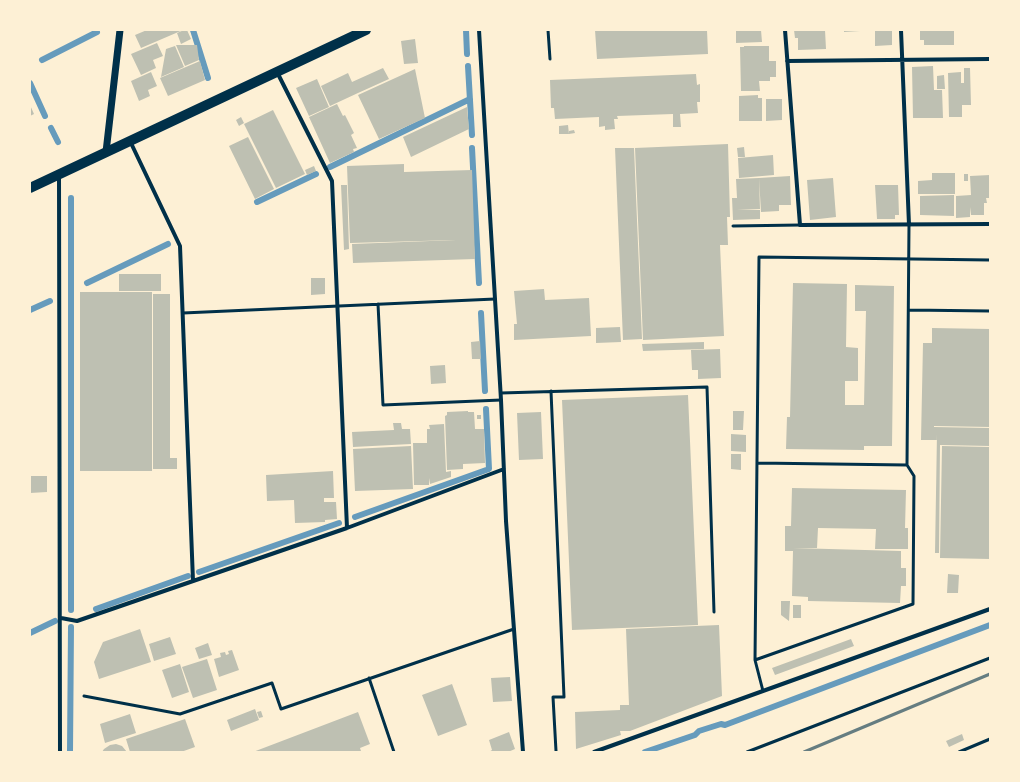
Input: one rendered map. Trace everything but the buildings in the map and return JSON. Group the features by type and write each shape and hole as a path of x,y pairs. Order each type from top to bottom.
{"main road":[{"path":"30,188 366,30"}],"street":[{"path":"106,152 120,30"},
{"path":"479,30 501,393 506,521 523,752"},
{"path":"785,30 800,226 990,224"},
{"path":"901,30 909,225"},
{"path":"787,61 990,59"},
{"path":"276,72 332,181 347,528"},
{"path":"130,141 180,246 193,581"},
{"path":"59,174 61,618 60,752"},
{"path":"61,618 77,621 347,528 504,469"},
{"path":"594,752 990,609"}],"lane":[{"path":"548,30 550,59"},
{"path":"755,660 913,604 914,476 907,465 909,225"},
{"path":"733,226 800,226"},
{"path":"763,691 755,660 759,257 990,260"},
{"path":"183,313 495,298"},
{"path":"378,304 383,405 501,400"},
{"path":"909,310 990,311"},
{"path":"501,393 707,386 714,612"},
{"path":"551,392 564,697 553,697 556,751"},
{"path":"757,463 907,465"},
{"path":"84,696 180,714 272,682 281,709 514,629"},
{"path":"747,752 990,658"},
{"path":"369,678 394,752"},
{"path":"959,752 990,739"}],"waterway":[{"path":"193,30 208,78"},
{"path":"466,30 467,54"},
{"path":"42,60 97,32"},
{"path":"468,66 472,135"},
{"path":"30,83 45,116"},
{"path":"330,167 470,99"},
{"path":"51,128 58,142"},
{"path":"472,148 479,283"},
{"path":"257,202 316,174"},
{"path":"71,198 71,610"},
{"path":"87,283 168,244"},
{"path":"30,310 50,301"},
{"path":"481,313 485,391"},
{"path":"355,517 489,469 486,409"},
{"path":"199,572 339,523"},
{"path":"96,609 188,576"},
{"path":"30,633 55,621"},
{"path":"645,752 695,735 699,731 721,724 725,725 990,625"},
{"path":"70,752 71,627"}],"railway":[{"path":"804,752 990,674"}]}
